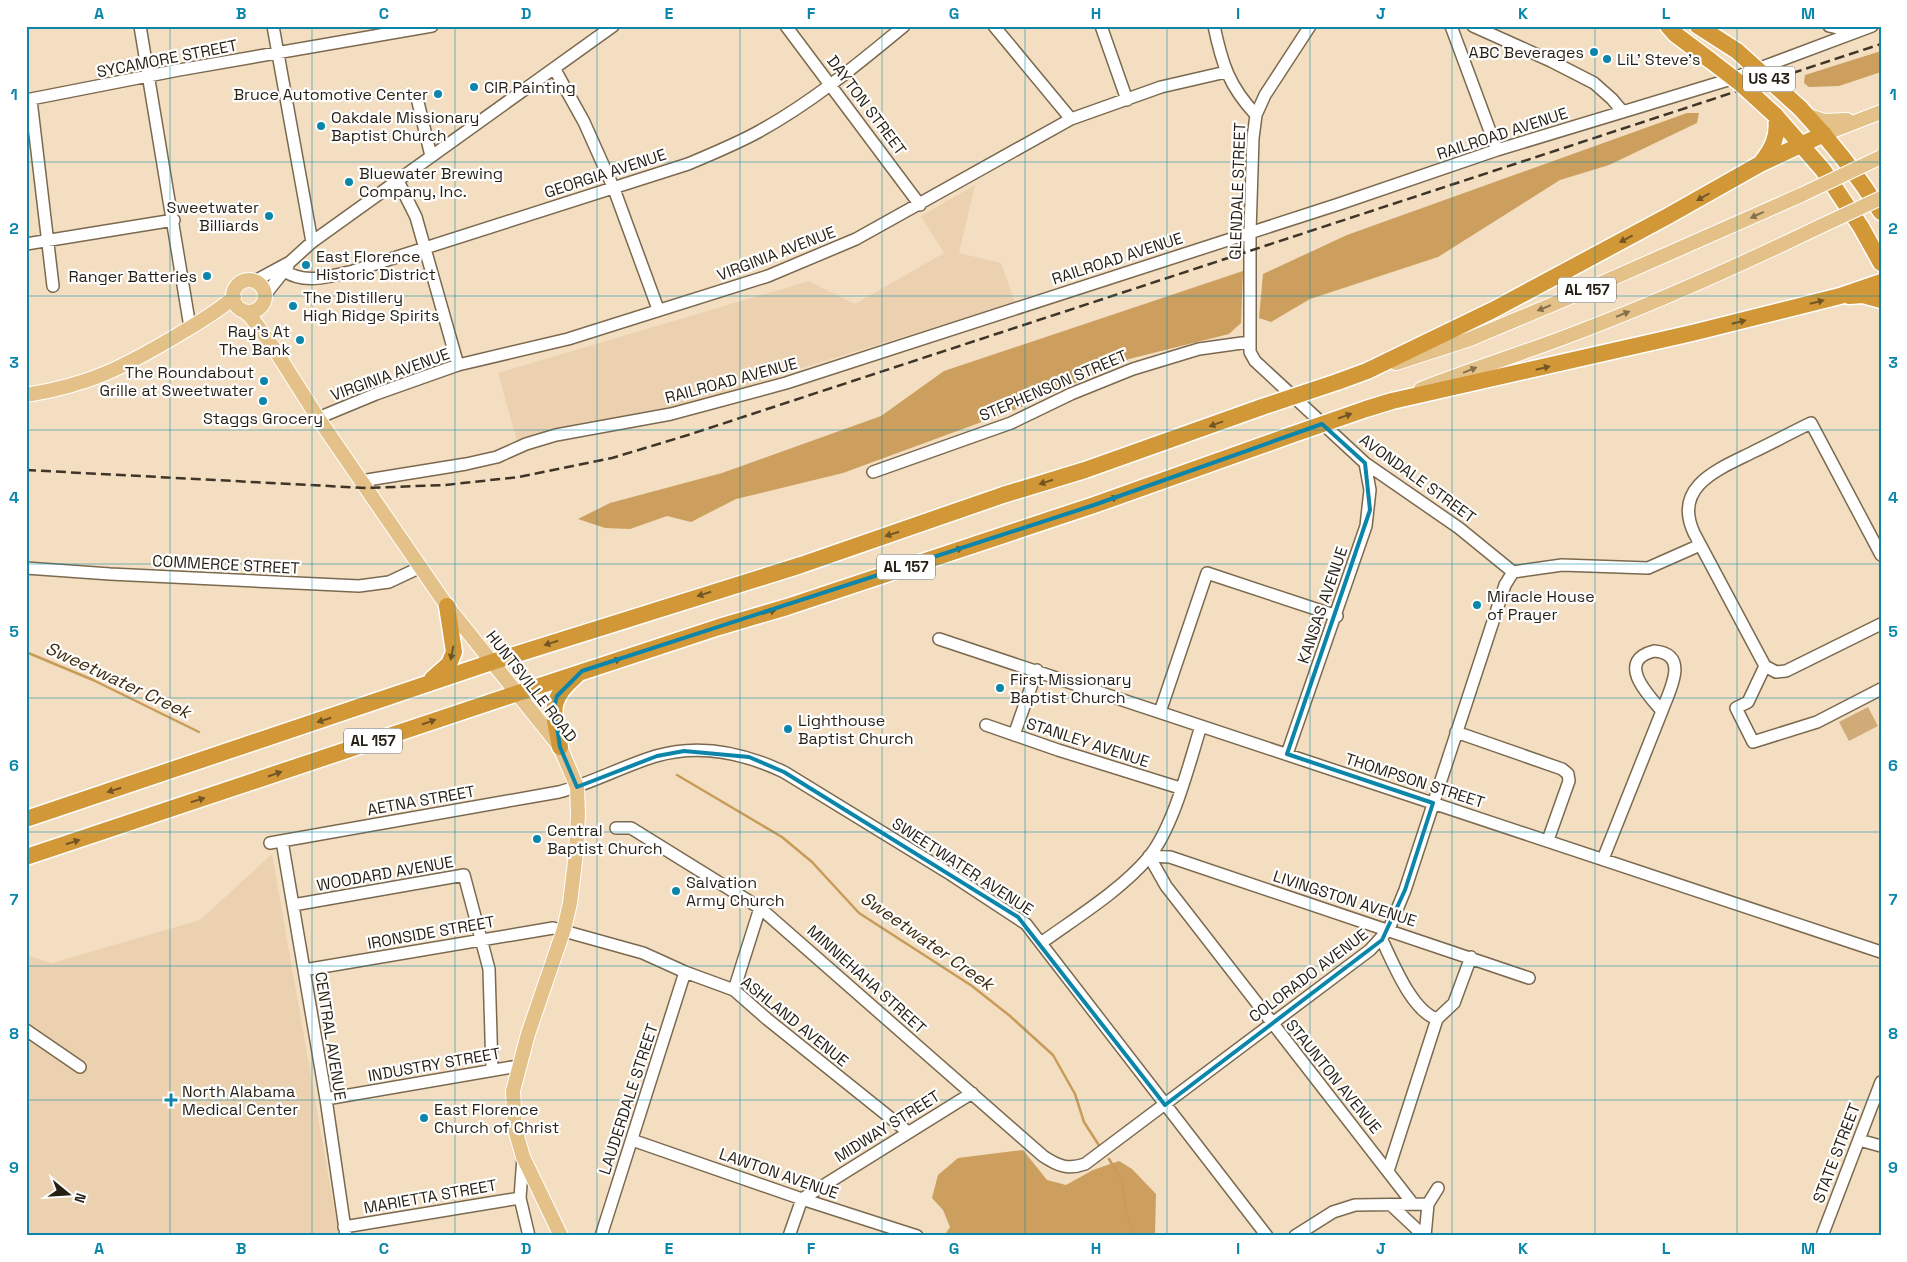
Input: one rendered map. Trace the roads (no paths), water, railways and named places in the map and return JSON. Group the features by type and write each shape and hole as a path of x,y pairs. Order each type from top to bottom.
{"highway":[{"name":"US 43","path":"1668,26 1675,34 1741,84 1801,144 1842,197 1881,263"},
{"name":"US 43","path":"1698,26 1736,51 1803,111 1824,134 1864,185 1881,212"},
{"path":"1760,164 1771,151 1776,139 1775,116"},
{"path":"1367,371 1575,267 1760,164 1824,134"},
{"path":"1392,401 1692,334 1840,296 1881,282"},
{"path":"1840,296 1863,296 1881,300"},
{"name":"AL 157","path":"26,819 492,662 819,559 1003,495 1085,470 1367,371"},
{"name":"AL 157","path":"26,857 582,671 787,607 1094,505 1392,401"},
{"path":"420,687 450,664 454,652 448,606"},
{"path":"560,747 554,707 557,696 582,671"}],"main road":[{"path":"1803,111 1824,121 1860,118"},
{"path":"1824,134 1860,118 1881,112"},
{"name":"AL 157","path":"1367,371 1470,338 1642,266 1881,157"},
{"name":"AL 157","path":"1392,401 1485,364 1559,339 1646,305 1735,267 1881,198"},
{"path":"26,395 72,387 108,374 205,319 239,306 253,312 264,299 262,287 255,281 246,281 238,285 239,306"},
{"name":"HUNTSVILLE ROAD","path":"264,299 262,310 274,348"},
{"name":"HUNTSVILLE ROAD","path":"239,306 251,317 274,348 318,418 448,606 560,747 577,787 576,853 570,903 564,929 518,1066 513,1091 515,1128 523,1157 562,1236"}],"street":[{"path":"140,26 174,220 190,327"},
{"path":"273,26 312,242"},
{"name":"SYCAMORE STREET","path":"29,100 403,29 432,26"},
{"path":"264,299 288,267 312,242 613,26"},
{"name":"DAYTON STREET","path":"786,26 920,205"},
{"name":"GEORGIA AVENUE","path":"288,267 299,278 353,271 688,164 741,140 774,122 831,85 904,26"},
{"path":"994,26 1071,119"},
{"path":"1102,26 1127,100"},
{"path":"1214,26 1226,72 1240,98 1256,115"},
{"name":"GLENDALE STREET","path":"1249,342 1250,232 1253,138 1256,115 1265,95 1310,26"},
{"path":"1451,26 1497,150"},
{"path":"1473,26 1594,83 1612,98 1622,111"},
{"path":"1830,26 1854,32"},
{"name":"RAILROAD AVENUE","path":"361,481 466,464 497,457 526,444 556,435 671,414 786,383 1339,204 1497,150 1728,80 1872,26"},
{"path":"554,68 584,122 614,189 658,309"},
{"name":"VIRGINIA AVENUE","path":"318,418 376,394 458,365 568,339 658,309 732,289 768,276 856,239 920,205 1071,119 1161,87 1226,72"},
{"path":"417,98 431,156"},
{"path":"29,100 53,286"},
{"path":"398,181 410,202 458,365"},
{"path":"26,244 174,220"},
{"path":"255,281 288,267"},
{"name":"AVONDALE STREET","path":"1249,342 1250,352 1255,361 1365,464 1459,528 1513,572"},
{"name":"STEPHENSON STREET","path":"873,472 1011,423 1070,394 1133,369 1199,349 1249,342"},
{"path":"1881,555 1811,422 1713,471 1696,488 1688,510 1689,522 1700,545 1765,666 1776,672 1786,672 1881,624"},
{"name":"KANSAS AVENUE","path":"1287,754 1337,616 1370,510 1370,490 1365,464"},
{"path":"1513,572 1562,564 1648,568 1700,545"},
{"name":"COMMERCE STREET","path":"26,568 158,577 359,586 389,582 421,567"},
{"name":"COLORADO AVENUE","path":"1085,1164 1382,940 1389,929 1406,890 1505,585 1513,572"},
{"path":"1160,712 1207,573 1337,616"},
{"name":"THOMPSON STREET","path":"939,639 1881,952"},
{"path":"1603,859 1662,711 1676,671 1675,664 1667,654 1654,651 1642,656 1636,668 1636,675 1662,711"},
{"path":"1765,666 1748,702 1736,708 1753,742 1817,722 1881,689"},
{"path":"1014,735 1037,670"},
{"name":"STANLEY AVENUE","path":"986,725 1180,788"},
{"path":"1041,943 1119,885 1149,856 1162,835 1201,726"},
{"path":"1456,732 1562,768 1568,774 1569,781 1548,840"},
{"name":"SWEETWATER AVENUE","path":"577,787 658,756 684,751 714,751 749,757 784,772 1018,917 1041,943 1267,1236"},
{"name":"AETNA STREET","path":"270,843 577,787"},
{"name":"MINNIEHAHA STREET","path":"616,828 631,828 760,908 1051,1161 1059,1166 1072,1168 1085,1164"},
{"name":"CENTRAL AVENUE","path":"282,842 326,1099 345,1232"},
{"name":"LIVINGSTON AVENUE","path":"1149,856 1170,857 1389,929 1529,978"},
{"name":"STAUNTON AVENUE","path":"1149,856 1166,886 1413,1204"},
{"name":"WOODARD AVENUE","path":"293,905 464,875 489,969 492,1070"},
{"path":"734,990 760,908"},
{"name":"IRONSIDE STREET","path":"304,970 553,928 564,929"},
{"name":"ASHLAND AVENUE","path":"564,929 643,953 734,990 767,1019 908,1132"},
{"path":"1382,940 1406,986 1425,1013 1437,1019"},
{"path":"1388,1171 1437,1019 1454,1003 1471,957"},
{"name":"LAUDERDALE STREET","path":"601,1236 686,972"},
{"path":"26,1030 80,1068"},
{"name":"INDUSTRY STREET","path":"326,1099 518,1066"},
{"name":"STATE STREET","path":"1822,1236 1881,1082"},
{"name":"MIDWAY STREET","path":"802,1199 972,1093"},
{"name":"LAWTON AVENUE","path":"632,1140 802,1199 917,1236"},
{"path":"1859,1140 1881,1146"},
{"path":"523,1157 520,1198 529,1236"},
{"path":"1424,1236 1428,1204 1438,1188"},
{"name":"MARIETTA STREET","path":"345,1232 520,1198"},
{"path":"789,1236 802,1199"},
{"path":"1295,1236 1333,1212 1355,1205 1392,1206 1428,1204"},
{"path":"1392,1206 1424,1236"}],"waterway":[{"name":"Sweetwater Creek","path":"26,652 93,680 199,732"},
{"name":"Sweetwater Creek","path":"677,775 782,837 812,862 859,913 972,986 1010,1016 1053,1055 1075,1094 1084,1122 1100,1147"},
{"name":"Sweetwater Creek","path":"1109,1159 1122,1181 1126,1211 1134,1236"}],"railway":[{"path":"26,470 366,488 445,485 519,477 612,458 688,435 1881,44"}],"place":[{"name":"ABC Beverages","path":"1594,52"},
{"name":"LiL' Steve's","path":"1607,59"},
{"name":"CIR Painting","path":"474,87"},
{"name":"Bruce Automotive Center","path":"438,94"},
{"name":"Oakdale Missionary Baptist Church","path":"321,126"},
{"name":"Bluewater Brewing Company, Inc.","path":"349,182"},
{"name":"Sweetwater Billiards","path":"269,216"},
{"name":"East Florence Historic District","path":"306,265"},
{"name":"Ranger Batteries","path":"207,276"},
{"name":"The Distillery High Ridge Spirits","path":"293,306"},
{"name":"Ray's At The Bank","path":"300,340"},
{"name":"The Roundabout Grille at Sweetwater","path":"264,381"},
{"name":"Staggs Grocery","path":"263,401"},
{"name":"Miracle House of Prayer","path":"1477,605"},
{"name":"First Missionary Baptist Church","path":"1000,688"},
{"name":"Lighthouse Baptist Church","path":"788,729"},
{"name":"Central Baptist Church","path":"537,839"},
{"name":"Salvation Army Church","path":"676,891"},
{"name":"North Alabama Medical Center","path":"171,1100"},
{"name":"East Florence Church of Christ","path":"424,1118"}]}
